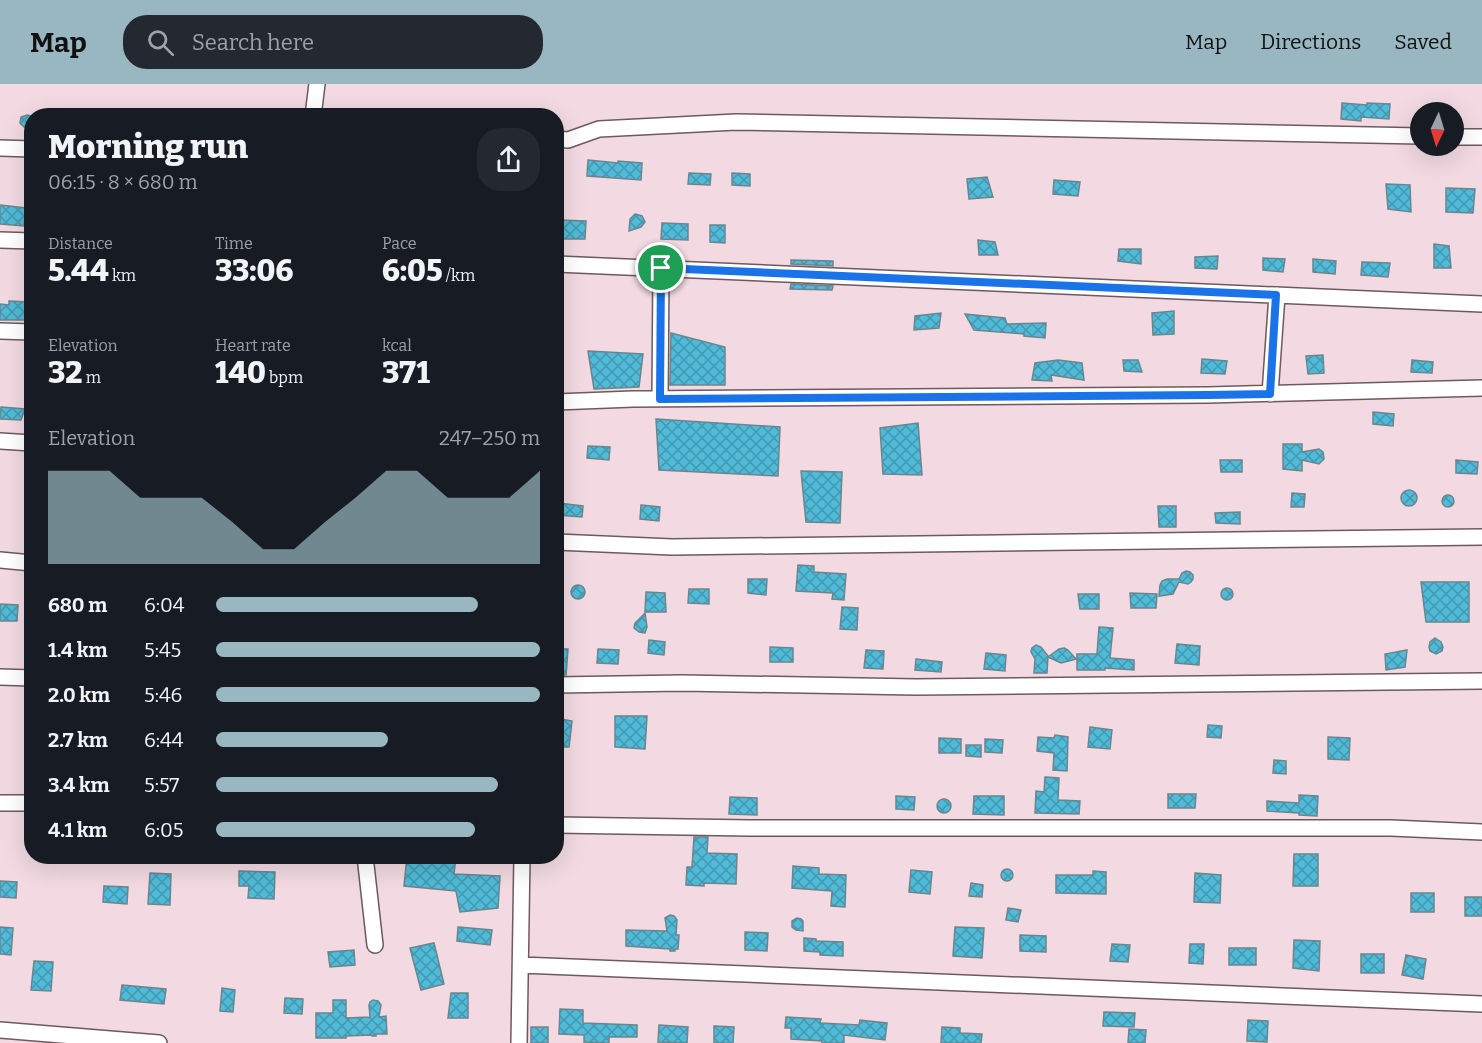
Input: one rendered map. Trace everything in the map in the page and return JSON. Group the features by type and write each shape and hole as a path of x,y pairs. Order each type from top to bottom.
{"street":[{"path":"314,108 317,84"},
{"path":"564,140 599,129 736,122 1410,136"},
{"path":"1464,137 1482,138"},
{"path":"0,148 24,149"},
{"path":"0,240 24,241"},
{"path":"564,264 1482,304"},
{"path":"660,399 661,268"},
{"path":"1270,394 1276,295"},
{"path":"0,331 24,332"},
{"path":"564,403 660,399 1208,395 1482,388"},
{"path":"0,441 24,442"},
{"path":"564,542 672,547 1482,537"},
{"path":"0,560 24,562"},
{"path":"0,677 24,678"},
{"path":"564,685 682,683 916,687 1482,681"},
{"path":"0,803 24,803"},
{"path":"564,825 750,828 1391,828 1482,832"},
{"path":"366,864 375,945"},
{"path":"519,1043 522,864"},
{"path":"521,965 1482,1004"},
{"path":"4,1043 0,1032 159,1043"}],"building":[{"path":"1342,103 1390,104 1389,119 1361,117 1361,121 1341,119"},
{"path":"24,116 24,127 20,123 21,117"},
{"path":"588,160 642,163 641,180 587,176"},
{"path":"689,173 711,174 710,185 688,184"},
{"path":"732,173 750,174 750,186 732,185"},
{"path":"987,177 993,197 969,199 967,179"},
{"path":"1054,180 1080,182 1078,196 1053,194"},
{"path":"1386,184 1410,185 1411,212 1388,209"},
{"path":"1446,188 1475,189 1473,213 1446,212"},
{"path":"0,205 24,208 24,226 0,224"},
{"path":"635,214 642,216 645,222 641,227 629,231 630,219"},
{"path":"564,220 586,221 585,239 564,239"},
{"path":"662,223 688,224 688,240 661,239"},
{"path":"710,225 725,225 725,243 710,242"},
{"path":"978,240 995,242 998,255 979,255"},
{"path":"1434,244 1449,246 1451,268 1434,268"},
{"path":"1119,249 1141,249 1141,264 1118,261"},
{"path":"1218,256 1217,269 1195,268 1195,257"},
{"path":"1263,258 1285,259 1283,272 1263,270"},
{"path":"1313,259 1336,261 1335,274 1313,272"},
{"path":"791,260 833,261 833,266 791,264"},
{"path":"1362,262 1390,263 1388,277 1361,275"},
{"path":"791,284 833,286 832,290 790,289"},
{"path":"9,301 24,302 24,320 0,320 0,304 9,305"},
{"path":"1174,311 1174,334 1153,335 1152,313"},
{"path":"941,313 939,328 914,330 915,316"},
{"path":"965,314 1005,318 1007,324 1046,323 1045,338 974,330"},
{"path":"671,333 725,347 725,385 670,385"},
{"path":"588,351 643,354 639,387 594,389"},
{"path":"1323,355 1324,373 1308,374 1306,356"},
{"path":"1202,359 1227,361 1225,374 1201,373"},
{"path":"1058,360 1082,363 1084,380 1051,375 1052,381 1032,380 1035,363"},
{"path":"1123,360 1138,360 1142,372 1124,371"},
{"path":"1412,360 1433,362 1432,373 1411,372"},
{"path":"1,407 24,409 21,420 0,419"},
{"path":"1373,412 1394,414 1393,426 1373,424"},
{"path":"656,419 780,427 778,476 659,470"},
{"path":"918,423 922,475 883,474 880,428"},
{"path":"1283,444 1302,444 1302,452 1319,449 1323,452 1324,459 1319,464 1302,460 1302,471 1283,469"},
{"path":"588,446 610,447 609,460 587,458"},
{"path":"1220,460 1242,460 1242,472 1221,472"},
{"path":"1456,460 1478,462 1477,474 1456,473"},
{"path":"801,471 842,472 840,523 806,522"},
{"path":"1409,490 1417,498 1409,506 1401,498"},
{"path":"1292,493 1305,494 1304,507 1291,507"},
{"path":"1450,495 1454,501 1450,507 1446,507 1442,499"},
{"path":"564,504 583,506 582,517 564,516"},
{"path":"641,505 660,507 659,521 640,519"},
{"path":"1158,506 1176,506 1176,527 1159,527"},
{"path":"1240,512 1240,524 1216,523 1215,513"},
{"path":"798,565 814,566 814,572 846,574 844,600 832,599 833,593 796,591"},
{"path":"1186,571 1193,575 1191,582 1188,584 1179,582 1173,594 1159,596 1162,581 1179,579"},
{"path":"748,579 767,579 766,595 748,593"},
{"path":"1421,582 1469,582 1469,622 1426,622"},
{"path":"578,585 583,587 585,592 583,597 578,599 573,597 571,592 573,587"},
{"path":"1229,588 1233,594 1229,600 1225,600 1221,592"},
{"path":"689,589 709,589 709,604 688,603"},
{"path":"646,592 665,593 666,612 645,612"},
{"path":"1130,593 1157,594 1156,608 1131,608"},
{"path":"1078,594 1099,594 1099,609 1080,609"},
{"path":"0,604 18,605 17,621 0,621"},
{"path":"842,607 858,608 857,630 840,629"},
{"path":"645,613 647,627 645,633 634,628 635,623"},
{"path":"1099,627 1113,628 1110,658 1134,660 1134,670 1105,668 1105,670 1077,670 1077,654 1097,654"},
{"path":"1435,638 1441,642 1443,647 1442,651 1436,654 1430,651 1429,647 1430,642"},
{"path":"649,640 665,642 664,655 648,653"},
{"path":"1177,644 1200,646 1199,665 1175,663"},
{"path":"1036,645 1041,647 1048,656 1047,673 1034,673 1035,659 1031,652"},
{"path":"770,647 793,648 793,662 770,662"},
{"path":"1064,648 1076,659 1061,663 1048,657 1059,649"},
{"path":"564,649 568,649 566,675 564,675"},
{"path":"598,649 619,650 618,664 597,663"},
{"path":"866,650 884,651 883,669 864,668"},
{"path":"1407,650 1405,667 1386,670 1385,654"},
{"path":"986,653 1006,655 1005,671 984,669"},
{"path":"916,659 942,662 941,672 915,670"},
{"path":"615,716 647,716 645,749 615,747"},
{"path":"564,720 572,721 569,747 564,747"},
{"path":"1208,725 1222,726 1221,738 1207,737"},
{"path":"1090,727 1112,730 1110,749 1088,747"},
{"path":"1055,735 1068,737 1067,771 1053,770 1054,753 1037,751 1038,737 1054,738"},
{"path":"1328,737 1350,738 1349,760 1328,759"},
{"path":"939,738 961,739 961,753 939,753"},
{"path":"985,739 1003,740 1002,753 985,752"},
{"path":"966,745 981,745 981,757 966,756"},
{"path":"1274,760 1286,761 1286,774 1273,773"},
{"path":"1045,777 1059,778 1058,800 1080,801 1079,814 1035,813 1036,791 1044,792"},
{"path":"1168,794 1196,794 1195,808 1168,808"},
{"path":"1299,795 1318,796 1317,816 1267,811 1267,801 1299,803"},
{"path":"896,796 915,797 914,810 896,809"},
{"path":"974,796 1004,796 1004,815 973,814"},
{"path":"730,797 757,798 757,815 729,814"},
{"path":"944,799 949,801 951,806 949,811 944,813 939,811 937,806 939,801"},
{"path":"694,837 708,837 707,853 737,854 736,884 686,885 687,867 692,867"},
{"path":"1294,854 1318,854 1318,886 1293,886"},
{"path":"406,864 455,864 454,874 500,876 498,908 460,912 456,891 404,886"},
{"path":"793,866 819,868 819,874 846,875 845,907 831,906 832,891 792,888"},
{"path":"1009,869 1013,875 1009,881 1005,881 1001,873"},
{"path":"911,870 932,872 930,894 909,892"},
{"path":"239,871 275,872 274,899 248,898 249,886 239,886"},
{"path":"1093,871 1106,872 1106,894 1056,893 1056,875 1093,875"},
{"path":"150,873 171,874 170,905 148,904"},
{"path":"1195,873 1221,875 1220,903 1194,902"},
{"path":"0,881 17,882 16,898 0,897"},
{"path":"971,883 983,885 982,897 969,896"},
{"path":"104,886 128,887 127,904 103,902"},
{"path":"1411,893 1434,893 1434,912 1411,912"},
{"path":"1465,897 1482,897 1482,916 1465,916"},
{"path":"1008,908 1021,910 1018,922 1006,920"},
{"path":"670,915 677,920 678,949 670,951 670,949 626,946 626,930 667,931 665,918"},
{"path":"797,918 803,921 803,931 792,927 792,921"},
{"path":"0,927 13,928 11,955 0,954"},
{"path":"458,927 492,930 490,945 457,941"},
{"path":"955,927 984,928 982,958 953,956"},
{"path":"745,932 768,933 767,951 745,950"},
{"path":"1020,935 1046,936 1046,952 1020,951"},
{"path":"804,938 843,942 843,956 820,955 820,952 804,951"},
{"path":"1294,940 1320,941 1319,971 1293,968"},
{"path":"434,943 444,984 421,990 410,948"},
{"path":"1112,944 1130,945 1128,962 1110,961"},
{"path":"1190,944 1204,944 1203,964 1189,963"},
{"path":"1229,948 1256,948 1256,965 1229,965"},
{"path":"354,950 355,965 330,967 328,952"},
{"path":"1361,954 1384,954 1384,973 1361,973"},
{"path":"1406,955 1426,959 1423,979 1402,975"},
{"path":"34,961 53,962 51,991 31,990"},
{"path":"122,985 166,989 164,1004 120,1000"},
{"path":"222,988 235,990 233,1012 220,1011"},
{"path":"451,993 468,993 468,1018 448,1018"},
{"path":"285,998 303,999 302,1014 284,1013"},
{"path":"333,1000 346,1000 346,1018 370,1017 370,1002 378,1001 381,1005 379,1017 386,1016 387,1034 316,1038 316,1013 333,1013"},
{"path":"560,1009 583,1010 583,1023 637,1025 637,1037 609,1037 609,1043 584,1042 584,1035 559,1034"},
{"path":"1104,1012 1135,1013 1134,1027 1103,1026"},
{"path":"786,1017 821,1019 820,1023 859,1025 860,1020 887,1023 885,1040 844,1035 844,1043 791,1039 791,1028 785,1028"},
{"path":"1248,1020 1268,1021 1267,1042 1247,1041"},
{"path":"659,1025 688,1027 687,1043 658,1042"},
{"path":"714,1026 734,1027 733,1043 714,1043"},
{"path":"531,1027 548,1027 548,1043 531,1043"},
{"path":"942,1027 960,1028 960,1033 982,1034 981,1043 941,1043"},
{"path":"1129,1029 1146,1030 1145,1043 1128,1043"}],"route":[{"path":"661,268 1276,295 1270,394 660,399 661,268"}]}
